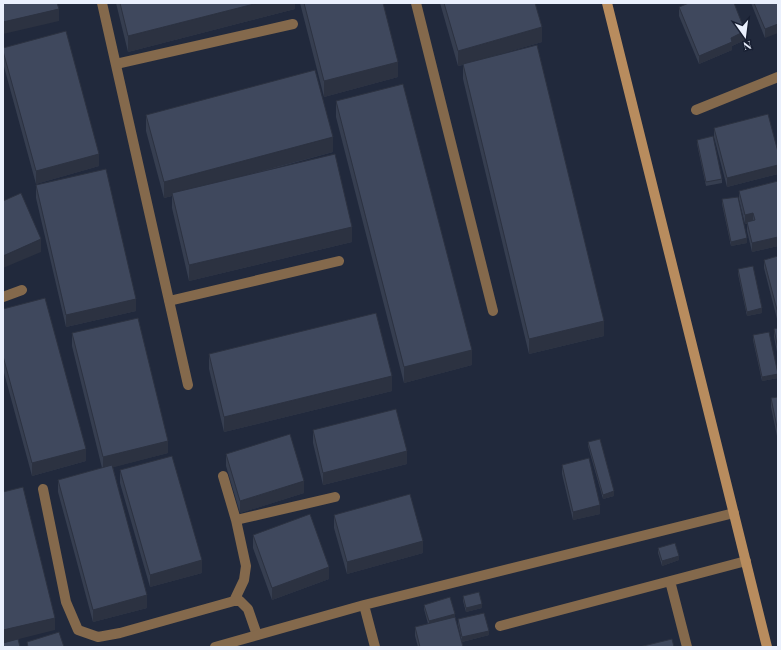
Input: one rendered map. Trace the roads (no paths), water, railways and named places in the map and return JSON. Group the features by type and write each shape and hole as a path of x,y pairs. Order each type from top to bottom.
{"street":[{"path":"102,3 188,385"},
{"path":"416,3 493,311"},
{"path":"607,3 767,647"},
{"path":"116,64 293,24"},
{"path":"696,110 778,77"},
{"path":"169,301 339,261"},
{"path":"3,298 22,290"},
{"path":"223,476 236,520 246,566 244,580 234,601"},
{"path":"44,490 66,602 78,630 98,637 120,633 234,601 240,601 248,609 257,635"},
{"path":"236,520 335,496"},
{"path":"214,647 364,605 734,513"},
{"path":"500,626 746,561"},
{"path":"670,581 687,647"},
{"path":"364,605 375,647"}]}
